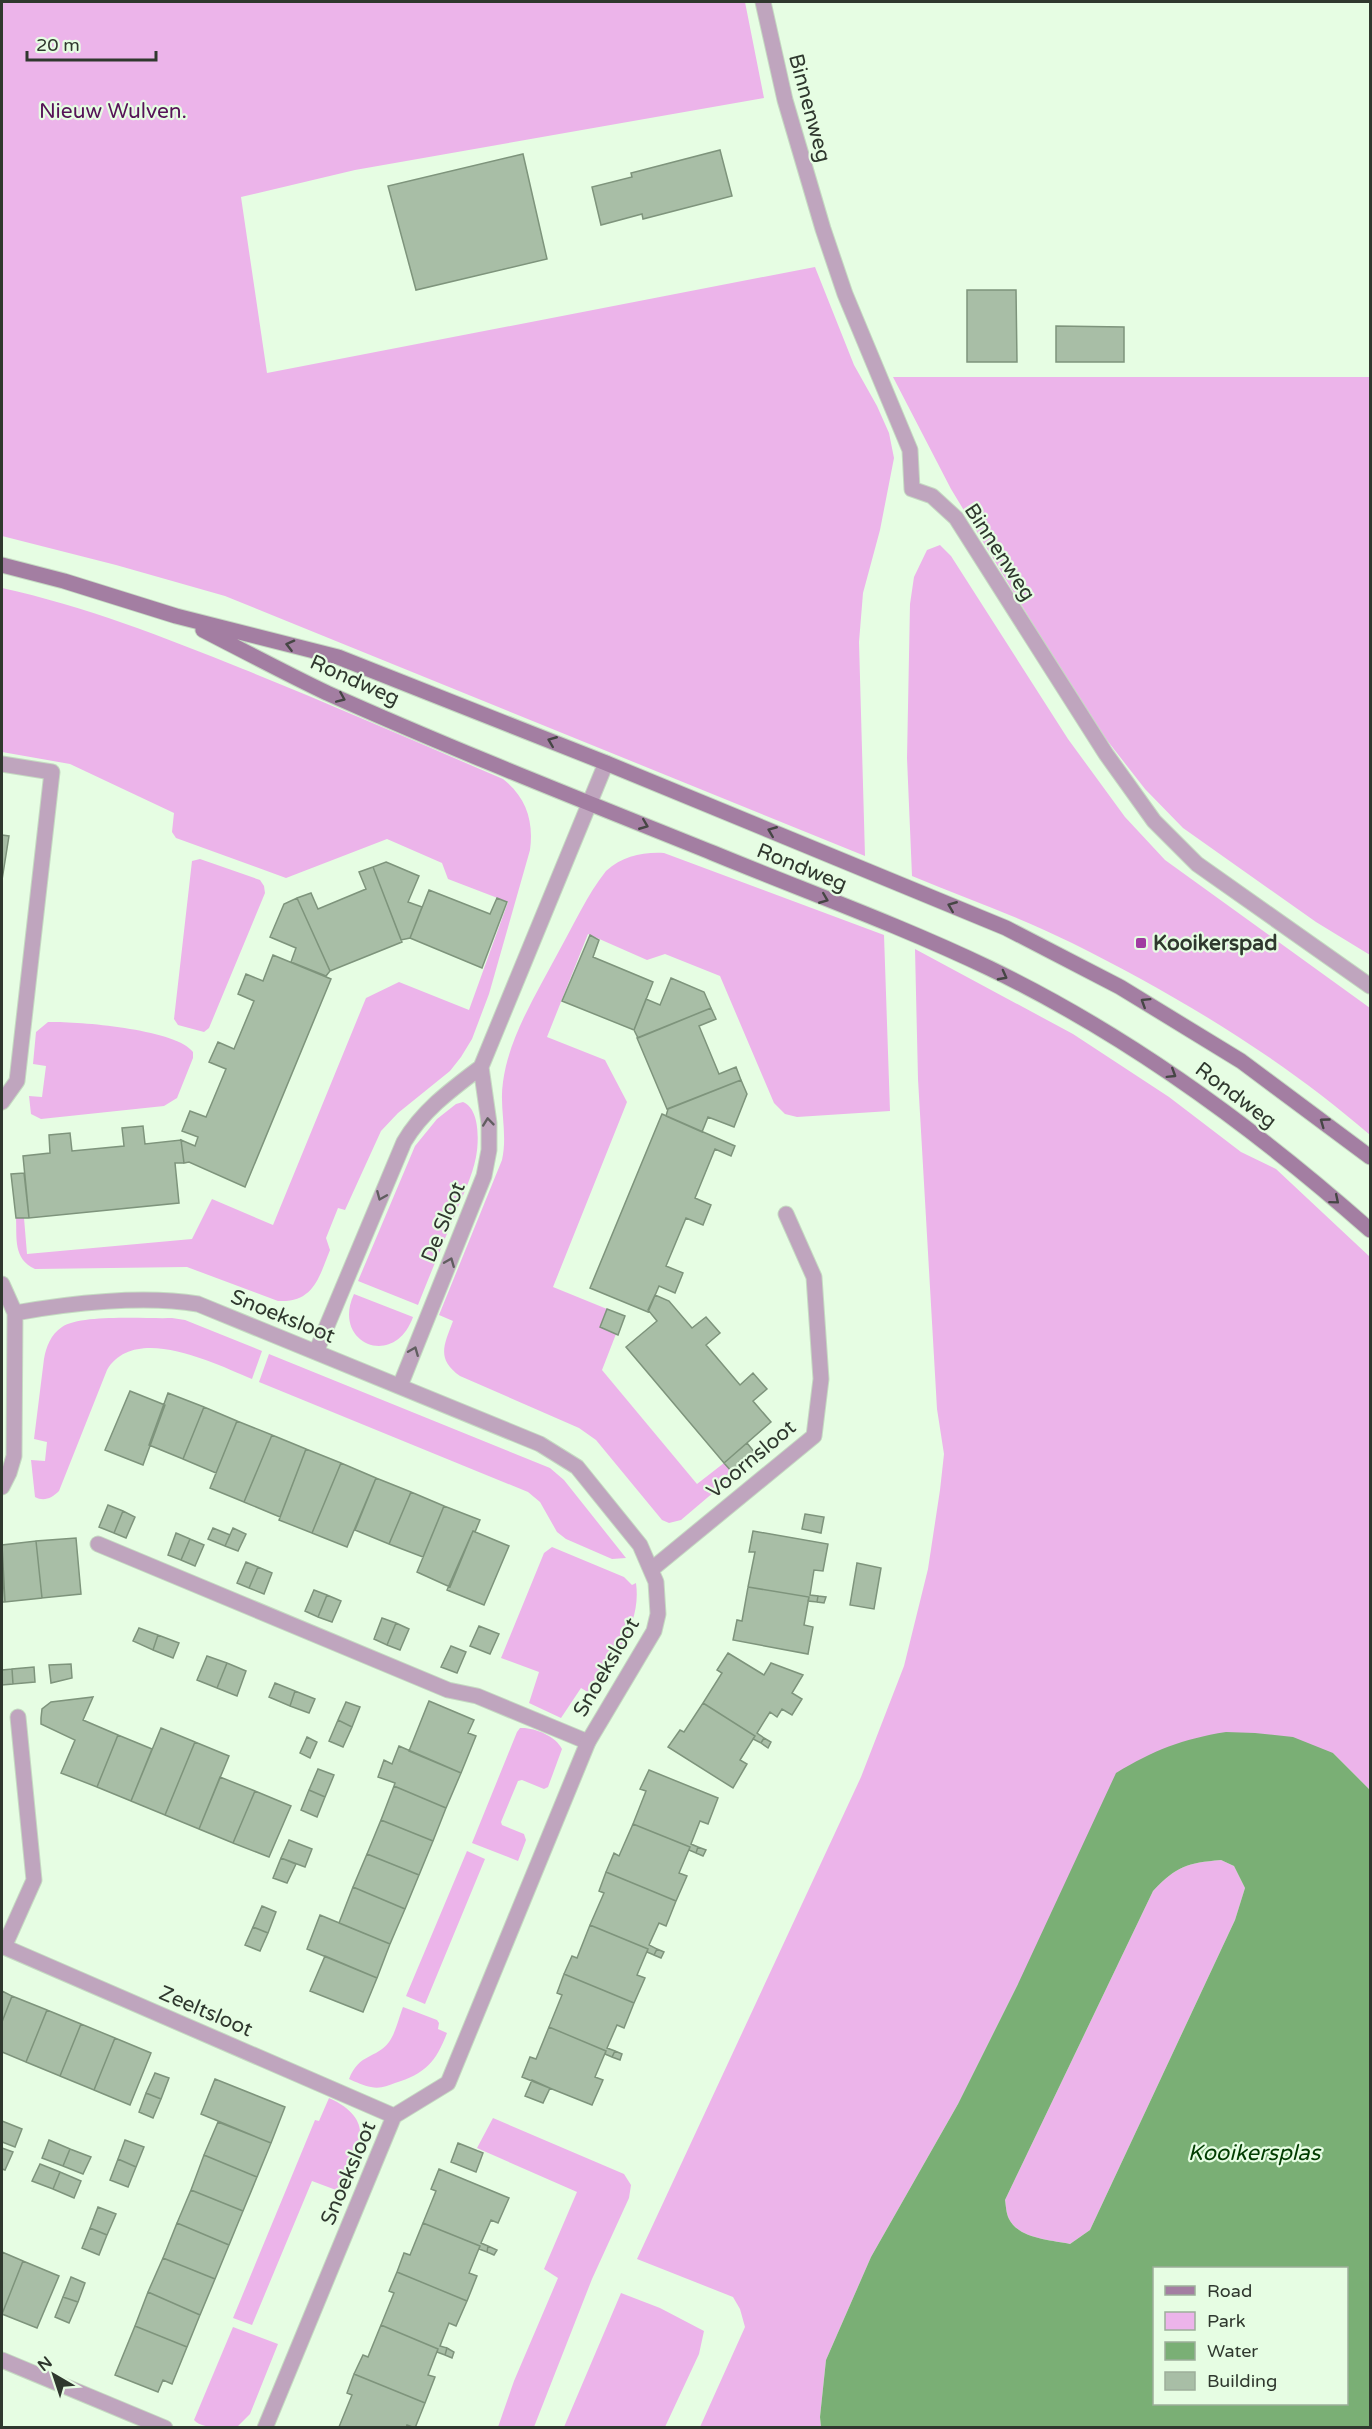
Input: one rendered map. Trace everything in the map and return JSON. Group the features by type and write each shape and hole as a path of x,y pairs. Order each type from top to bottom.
{"main road":[{"name":"Rondweg","path":"2,565 64,581 176,616 338,657 606,763 1006,928 1105,979 1241,1061 1371,1157"},
{"name":"Rondweg","path":"176,616 326,692 926,940 990,969 1042,996 1180,1079 1281,1156 1371,1230"}],"street":[{"name":"Binnenweg","path":"763,2 785,100 823,229 845,294 910,450 912,489 932,496 956,518 1106,754 1154,821 1197,864 1371,986"},
{"path":"316,1352 404,1142 428,1110 481,1067 606,763"},
{"path":"2,764 52,772 17,1081 2,1102"},
{"name":"De Sloot","path":"400,1386 484,1176 489,1150 489,1123 481,1067"},
{"name":"Voornsloot","path":"652,1569 814,1436 821,1378 814,1277 786,1214"},
{"path":"2,1284 15,1313 14,1456 2,1487"},
{"name":"Snoeksloot","path":"15,1313 64,1304 180,1301 198,1304 540,1443 577,1467 640,1545 652,1569 658,1597 658,1614 654,1631 588,1742 448,2083 394,2116 265,2427"},
{"path":"98,1544 448,1690 477,1696 588,1742"},
{"path":"3,1946 34,1880 18,1718"},
{"name":"Zeeltsloot","path":"3,1946 394,2116"},
{"path":"2,2360 165,2427"}],"green space":[{"name":"Nieuw Wulven.","path":"2,2 745,2 764,98 355,170 241,197 267,373 815,267 854,365 889,433 894,458 880,530 863,593 859,642 865,856 225,596 2,536"},
{"path":"893,377 1370,377 1370,955 1316,922 1183,828 1145,789 1106,739 1039,634 951,489"},
{"path":"940,545 951,556 1068,739 1125,817 1165,860 1370,1008 1370,1135 1264,1054 1151,984 1052,934 912,876 907,758 910,604 914,577 927,550"},
{"path":"2,588 33,595 124,623 341,709 503,779 511,786 527,810 531,829 530,850 489,994 472,1039 450,1071 398,1113 381,1131 345,1210 338,1208 326,1238 330,1250 318,1279 300,1298 278,1301 187,1267 35,1269 23,1260 20,1254 16,1218 24,1218 27,1254 192,1239 212,1199 273,1225 366,998 399,982 469,1010 508,902 448,879 442,863 387,839 286,878 176,838 172,832 174,813 70,764 2,752"},
{"path":"664,853 884,935 890,1111 797,1117 785,1114 774,1103 720,976 665,954 647,960 588,934 547,1037 605,1060 627,1102 553,1287 607,1309 616,1334 602,1370 697,1484 724,1463 734,1475 681,1520 669,1523 662,1520 596,1440 579,1428 460,1376 452,1370 444,1351 453,1321 439,1315 502,1160 504,1150 503,1082 511,1048 525,1014 581,910 606,871 633,856"},
{"path":"200,859 260,880 265,893 209,1028 204,1032 178,1025 174,1019 192,861"},
{"path":"915,949 1073,1034 1169,1097 1241,1152 1276,1169 1370,1257 1370,1790 1333,1753 1018,1984 958,2104 871,2257 826,2360 821,2427 700,2427 745,2327 740,2309 733,2297 637,2259 861,1777 904,1666 928,1569 940,1490 944,1454 937,1409 918,1079"},
{"path":"48,1022 125,1028 168,1037 183,1044 193,1052 193,1058 177,1098 164,1106 41,1119 31,1114 29,1096 42,1097 46,1066 33,1064 36,1032"},
{"path":"463,1102 473,1111 477,1126 476,1157 467,1186 418,1305 358,1281 415,1146 437,1119 456,1104"},
{"path":"354,1294 413,1317 404,1333 393,1343 380,1346 368,1344 358,1337 351,1326 349,1311"},
{"path":"172,1318 185,1320 262,1351 252,1379 176,1351 155,1348 136,1349 120,1356 107,1370 59,1491 48,1498 35,1497 31,1460 45,1461 47,1442 34,1439 44,1359 55,1333 62,1327 84,1320"},
{"path":"269,1354 550,1468 564,1480 626,1558 612,1559 566,1539 557,1532 540,1502 528,1492 259,1382"},
{"path":"552,1547 624,1577 632,1585 636,1583 637,1599 630,1628 616,1655 591,1694 581,1688 561,1718 529,1703 539,1672 501,1658 544,1553"},
{"path":"520,1728 544,1733 555,1740 562,1749 548,1787 544,1789 522,1780 518,1781 501,1822 502,1825 524,1834 526,1840 518,1861 472,1843"},
{"path":"467,1851 485,1859 425,2004 406,1996"},
{"path":"1221,1860 1234,1866 1245,1888 1235,1920 1090,2230 1070,2244 1036,2238 1020,2231 1009,2219 1005,2200 1153,1891 1183,1867"},
{"path":"403,2007 437,2020 438,2029 447,2033 434,2059 422,2071 383,2087 368,2086 349,2079 363,2060 389,2042"},
{"path":"329,2098 345,2107 354,2116 359,2126 358,2149 342,2189 336,2190 312,2181 252,2325 233,2318 315,2120 319,2121"},
{"path":"493,2118 624,2174 631,2185 629,2198 592,2279 534,2427 498,2427 514,2381 558,2278 544,2269 577,2192 477,2148"},
{"path":"621,2293 660,2308 704,2331 699,2354 665,2427 564,2427"},
{"path":"233,2327 278,2344 250,2414 237,2427 202,2425 194,2420"}],"water":[{"name":"Kooikersplas","path":"1226,1732 1293,1737 1333,1753 1370,1790 1370,2427 821,2427 826,2360 871,2257 958,2104 1018,1984 1116,1773 1143,1758 1182,1742","holes":["1221,1860 1234,1866 1245,1888 1235,1920 1090,2230 1070,2244 1036,2238 1020,2231 1009,2219 1005,2200 1153,1891 1183,1867"]}],"building":[{"path":"720,150 732,196 643,219 642,214 601,225 592,187 632,177 631,173"},
{"path":"523,154 547,259 416,290 388,186"},
{"path":"967,290 1016,290 1017,362 967,362"},
{"path":"1056,326 1124,327 1124,362 1056,362"},
{"path":"2,835 9,836 2,880"},
{"path":"386,862 419,876 408,902 422,907 410,938 401,940 373,867"},
{"path":"373,867 402,942 330,971 297,898 311,893 318,909 366,889 359,872"},
{"path":"429,890 490,914 497,898 507,902 482,968 410,938"},
{"path":"297,898 330,971 326,976 291,962 296,948 270,937 284,904"},
{"path":"590,935 599,940 593,957 653,982 634,1030 562,1001"},
{"path":"273,955 331,979 245,1187 189,1162 184,1163 181,1140 195,1146 198,1137 182,1131 190,1111 206,1117 226,1069 209,1062 218,1042 234,1049 254,1001 238,994 246,974 263,981"},
{"path":"671,978 704,992 711,1008 638,1038 634,1030 646,999 660,1005"},
{"path":"711,1008 716,1019 699,1026 719,1074 736,1067 741,1080 667,1109 637,1038"},
{"path":"741,1080 747,1094 734,1127 708,1117 702,1132 666,1116 668,1109"},
{"path":"662,1114 735,1146 731,1156 715,1149 695,1198 711,1205 703,1225 686,1218 666,1266 683,1273 675,1293 659,1286 648,1312 590,1288"},
{"path":"143,1126 145,1144 181,1140 184,1163 175,1163 179,1203 29,1218 23,1156 50,1153 49,1135 70,1133 72,1151 124,1146 122,1128"},
{"path":"24,1173 29,1218 16,1218 11,1174"},
{"path":"655,1295 669,1301 692,1328 706,1317 720,1333 706,1345 740,1385 753,1373 767,1389 753,1401 771,1422 724,1463 626,1347 657,1321 648,1310"},
{"path":"607,1309 625,1316 618,1335 600,1327"},
{"path":"130,1391 165,1405 143,1465 105,1450"},
{"path":"168,1393 204,1407 183,1459 149,1445"},
{"path":"204,1407 237,1421 216,1473 183,1459"},
{"path":"237,1421 272,1435 244,1502 210,1488"},
{"path":"272,1435 306,1449 280,1517 244,1502"},
{"path":"747,1443 755,1453 732,1472 724,1463"},
{"path":"306,1449 341,1463 312,1533 279,1520"},
{"path":"341,1463 376,1478 347,1547 312,1533"},
{"path":"376,1478 411,1492 389,1544 355,1530"},
{"path":"411,1492 444,1506 423,1557 389,1544"},
{"path":"108,1505 123,1511 114,1533 99,1527"},
{"path":"444,1506 480,1520 475,1532 473,1531 450,1587 417,1572"},
{"path":"123,1511 135,1517 126,1538 114,1533"},
{"path":"805,1514 824,1517 821,1533 802,1529"},
{"path":"213,1528 230,1535 225,1546 208,1539"},
{"path":"233,1528 246,1534 238,1551 225,1546"},
{"path":"473,1531 509,1546 484,1605 447,1590"},
{"path":"753,1531 828,1544 823,1571 814,1570 810,1595 818,1596 817,1602 808,1601 809,1597 748,1587 755,1552 749,1552"},
{"path":"176,1533 190,1539 181,1560 168,1555"},
{"path":"76,1538 81,1594 42,1598 36,1541"},
{"path":"190,1539 204,1545 195,1566 181,1560"},
{"path":"36,1541 42,1598 5,1602 2,1545"},
{"path":"246,1562 258,1567 249,1588 237,1583"},
{"path":"857,1563 881,1568 874,1609 850,1605"},
{"path":"258,1567 272,1573 264,1594 249,1588"},
{"path":"2,1569 5,1602 2,1602"},
{"path":"748,1587 809,1597 804,1625 813,1627 808,1654 733,1640 737,1620 742,1621"},
{"path":"314,1590 327,1595 318,1617 305,1611"},
{"path":"327,1595 341,1601 332,1622 318,1617"},
{"path":"818,1596 826,1597 824,1603 817,1602"},
{"path":"382,1618 396,1623 387,1645 374,1639"},
{"path":"396,1623 409,1629 400,1650 387,1645"},
{"path":"479,1626 499,1634 490,1654 470,1646"},
{"path":"139,1628 158,1635 153,1650 133,1641"},
{"path":"158,1635 179,1643 173,1658 153,1650"},
{"path":"451,1646 466,1652 457,1673 441,1667"},
{"path":"728,1653 764,1675 771,1663 803,1675 792,1693 802,1699 792,1715 782,1709 777,1717 770,1712 757,1733 764,1738 761,1743 753,1739 755,1736 703,1703 722,1673 717,1670"},
{"path":"207,1656 227,1663 217,1688 197,1680"},
{"path":"227,1663 246,1671 237,1696 217,1688"},
{"path":"71,1664 72,1678 51,1683 49,1665"},
{"path":"34,1667 35,1682 13,1684 12,1669"},
{"path":"12,1669 13,1684 2,1685 2,1670"},
{"path":"275,1683 295,1691 290,1706 269,1697"},
{"path":"295,1691 315,1699 309,1713 290,1706"},
{"path":"93,1697 83,1720 118,1735 97,1787 61,1773 75,1740 41,1724 42,1709 51,1702"},
{"path":"429,1701 474,1720 468,1733 476,1736 461,1773 409,1751"},
{"path":"346,1702 360,1707 352,1727 338,1720"},
{"path":"703,1703 755,1736 740,1760 747,1764 733,1788 668,1747 680,1730 684,1732"},
{"path":"338,1720 352,1727 343,1747 329,1741"},
{"path":"161,1728 195,1742 165,1815 131,1801"},
{"path":"118,1735 152,1749 131,1801 97,1787"},
{"path":"307,1737 317,1742 310,1758 300,1753"},
{"path":"764,1738 771,1742 768,1748 761,1743"},
{"path":"195,1742 229,1756 199,1829 165,1815"},
{"path":"399,1746 461,1773 446,1808 378,1777 384,1760 392,1764"},
{"path":"318,1769 334,1775 325,1797 309,1790"},
{"path":"649,1770 718,1798 708,1824 700,1821 691,1844 698,1847 696,1853 689,1850 690,1847 633,1824 646,1791 640,1789"},
{"path":"220,1777 255,1791 233,1843 199,1829"},
{"path":"394,1786 446,1808 433,1841 381,1820"},
{"path":"309,1790 325,1797 317,1817 301,1810"},
{"path":"255,1791 291,1806 269,1857 233,1843"},
{"path":"381,1820 433,1841 419,1875 367,1854"},
{"path":"633,1824 690,1847 679,1873 687,1876 676,1901 606,1872 614,1853 619,1856"},
{"path":"289,1840 312,1849 305,1867 281,1858"},
{"path":"698,1847 706,1850 703,1856 696,1853"},
{"path":"367,1854 419,1875 405,1909 353,1887"},
{"path":"281,1858 296,1864 287,1883 273,1878"},
{"path":"606,1872 676,1901 666,1926 659,1923 649,1945 657,1949 654,1955 647,1952 648,1949 590,1925 604,1893 599,1891"},
{"path":"353,1887 405,1909 390,1944 339,1923"},
{"path":"262,1906 276,1912 268,1933 253,1927"},
{"path":"320,1915 390,1944 377,1978 307,1949"},
{"path":"590,1925 648,1949 637,1975 645,1978 634,2003 564,1974 572,1956 577,1958"},
{"path":"253,1927 268,1933 260,1951 245,1945"},
{"path":"657,1949 664,1952 661,1958 654,1955"},
{"path":"325,1956 377,1978 363,2012 310,1991"},
{"path":"564,1974 634,2003 624,2028 617,2025 607,2048 615,2051 612,2057 605,2054 606,2051 549,2027 562,1995 557,1993"},
{"path":"2,1991 12,1996 2,2022"},
{"path":"12,1996 47,2010 26,2062 2,2052 2,2022"},
{"path":"47,2010 81,2024 60,2076 26,2062"},
{"path":"81,2024 115,2038 94,2090 60,2076"},
{"path":"549,2027 606,2051 595,2077 603,2080 592,2105 522,2077 530,2057 536,2059"},
{"path":"115,2038 151,2053 130,2105 94,2090"},
{"path":"615,2051 622,2054 620,2060 612,2057"},
{"path":"155,2073 169,2078 161,2099 146,2093"},
{"path":"215,2079 285,2107 271,2143 201,2114"},
{"path":"532,2080 550,2088 543,2103 525,2096"},
{"path":"146,2093 161,2099 153,2118 139,2112"},
{"path":"2,2121 22,2129 15,2147 2,2142"},
{"path":"218,2122 271,2143 257,2177 204,2155"},
{"path":"49,2140 70,2149 63,2166 42,2158"},
{"path":"125,2140 144,2147 136,2167 118,2159"},
{"path":"458,2143 483,2153 476,2172 451,2162"},
{"path":"2,2148 13,2152 5,2170 2,2169"},
{"path":"70,2149 91,2157 83,2174 63,2166"},
{"path":"204,2155 257,2177 243,2211 191,2190"},
{"path":"118,2159 136,2167 128,2187 110,2180"},
{"path":"40,2164 60,2172 53,2189 32,2181"},
{"path":"439,2169 509,2198 498,2223 491,2220 481,2243 488,2246 487,2252 479,2249 480,2246 423,2223 436,2191 431,2189"},
{"path":"60,2172 81,2181 74,2198 53,2189"},
{"path":"191,2190 243,2211 229,2245 177,2223"},
{"path":"98,2207 116,2214 107,2235 90,2228"},
{"path":"177,2223 229,2245 215,2279 163,2258"},
{"path":"423,2223 480,2246 469,2273 477,2276 467,2301 397,2272 404,2253 410,2255"},
{"path":"90,2228 107,2235 99,2255 82,2248"},
{"path":"488,2246 497,2250 494,2255 487,2252"},
{"path":"2,2252 23,2261 2,2314"},
{"path":"163,2258 215,2279 200,2315 148,2292"},
{"path":"23,2261 59,2276 37,2328 2,2314"},
{"path":"397,2272 467,2301 456,2326 449,2323 440,2346 447,2348 445,2355 437,2352 438,2349 381,2325 394,2293 389,2291"},
{"path":"71,2277 85,2283 78,2302 63,2297"},
{"path":"148,2292 200,2315 187,2347 135,2326"},
{"path":"63,2297 78,2302 69,2323 55,2317"},
{"path":"381,2325 438,2349 428,2375 435,2377 425,2403 354,2374 363,2355 368,2357"},
{"path":"135,2326 187,2347 172,2384 163,2380 158,2392 115,2375"},
{"path":"447,2348 454,2352 452,2358 445,2355"},
{"path":"354,2374 425,2403 415,2428 407,2425 406,2428 339,2427 352,2395 347,2393"}],"place":[{"name":"Kooikerspad","path":"1141,943"}]}
